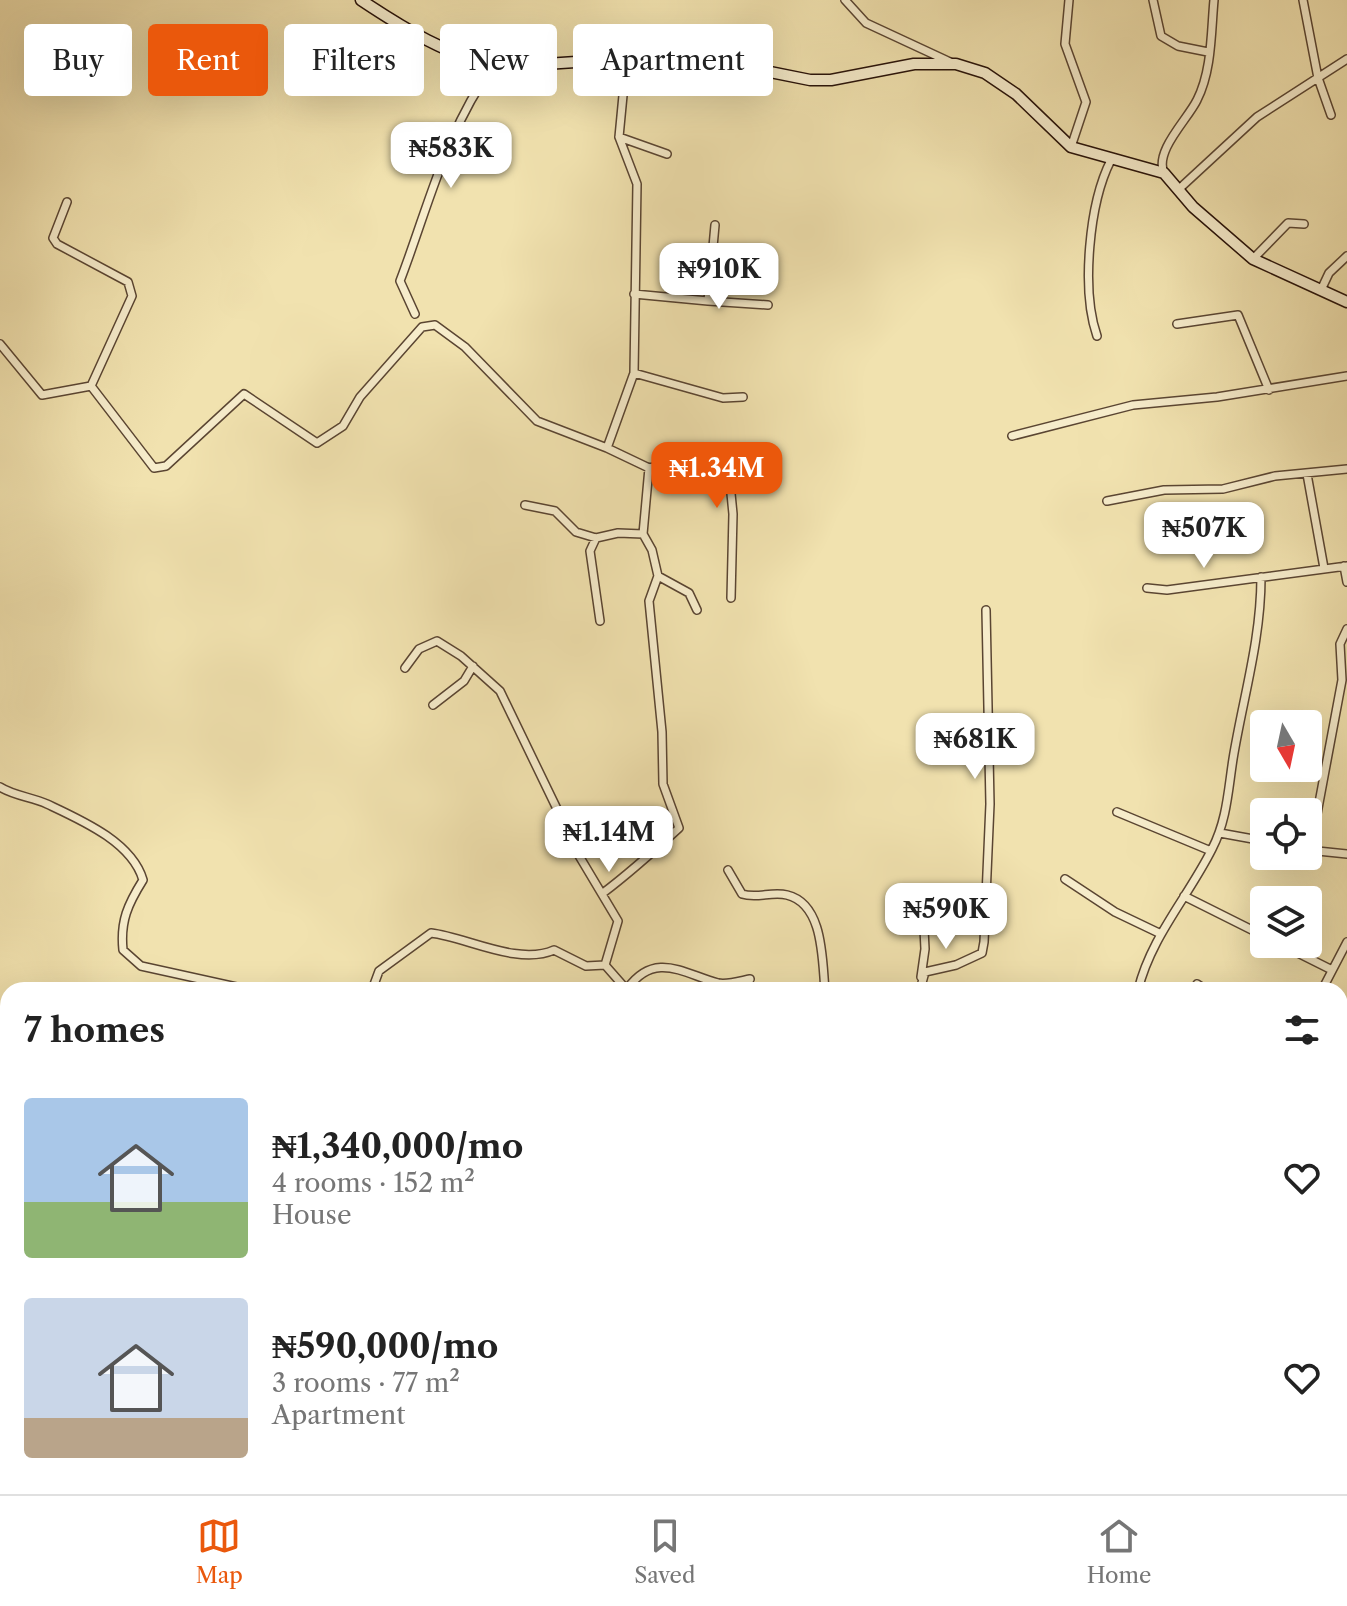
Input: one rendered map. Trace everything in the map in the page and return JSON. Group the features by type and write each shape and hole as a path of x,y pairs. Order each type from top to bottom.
{"street":[{"path":"361,0 422,37 440,44"},
{"path":"845,0 866,23 956,64 985,73 1016,94 1071,147 1164,173 1193,207 1253,259 1347,302"},
{"path":"1069,0 1065,44 1086,102 1071,147"},
{"path":"1153,0 1161,36 1178,46 1208,52"},
{"path":"1164,173 1164,153 1198,98 1208,73 1214,0"},
{"path":"1303,0 1318,78 1331,115"},
{"path":"1179,189 1257,117 1347,59"},
{"path":"773,73 810,80 831,80 914,64 956,64"},
{"path":"415,314 400,281 417,225 436,186 448,146 476,96"},
{"path":"607,448 634,373 637,184 619,137 623,96"},
{"path":"619,137 667,154"},
{"path":"1097,336 1091,315 1091,242 1103,175 1111,160"},
{"path":"67,202 53,238 57,244 128,282 132,296 91,386"},
{"path":"1253,259 1288,223 1304,224"},
{"path":"708,301 715,225"},
{"path":"1321,290 1329,273 1347,256"},
{"path":"634,294 768,305"},
{"path":"1177,324 1238,315 1269,390"},
{"path":"91,386 154,468 166,466 244,394 317,443 343,426 360,397 422,327 435,325 465,347 537,421 649,468 669,464 729,473 733,514 731,598"},
{"path":"0,344 42,395 91,386"},
{"path":"634,373 723,398 743,397"},
{"path":"1012,436 1133,405 1269,390 1347,376"},
{"path":"603,893 637,869 649,851 679,828 663,784 662,732 649,601 658,576 652,550 643,534 649,468"},
{"path":"1107,501 1164,490 1223,489 1275,476 1347,469"},
{"path":"1307,474 1324,568"},
{"path":"525,505 555,511 576,532 596,538 618,533 643,534"},
{"path":"596,538 590,551 600,621"},
{"path":"1147,588 1167,590 1345,566 1347,582"},
{"path":"658,576 689,593 697,610"},
{"path":"1141,982 1150,953 1220,833 1261,627 1261,577"},
{"path":"922,982 925,972 956,965 982,953 984,942 990,804 986,610"},
{"path":"1319,798 1342,680 1340,644 1347,629"},
{"path":"405,668 419,649 437,641 473,666 500,691 558,811 567,816 575,849 618,921 605,965"},
{"path":"433,705 464,681 473,666"},
{"path":"0,787 47,804 99,832 121,847 139,866 143,880 124,910 121,933 123,950 141,966 214,982"},
{"path":"1117,812 1211,851"},
{"path":"1220,833 1250,838"},
{"path":"1322,852 1347,854"},
{"path":"728,870 742,894 753,897 784,894 800,899 816,922 824,982"},
{"path":"1065,879 1115,912 1161,934"},
{"path":"921,982 925,949 922,889"},
{"path":"1184,896 1250,929"},
{"path":"375,982 379,971 431,933 484,948 542,955 554,950 586,966 605,965"},
{"path":"1326,982 1347,942"},
{"path":"1308,958 1332,970"},
{"path":"605,965 621,982"},
{"path":"631,982 656,968 678,967 715,982"},
{"path":"732,982 750,979"}]}
